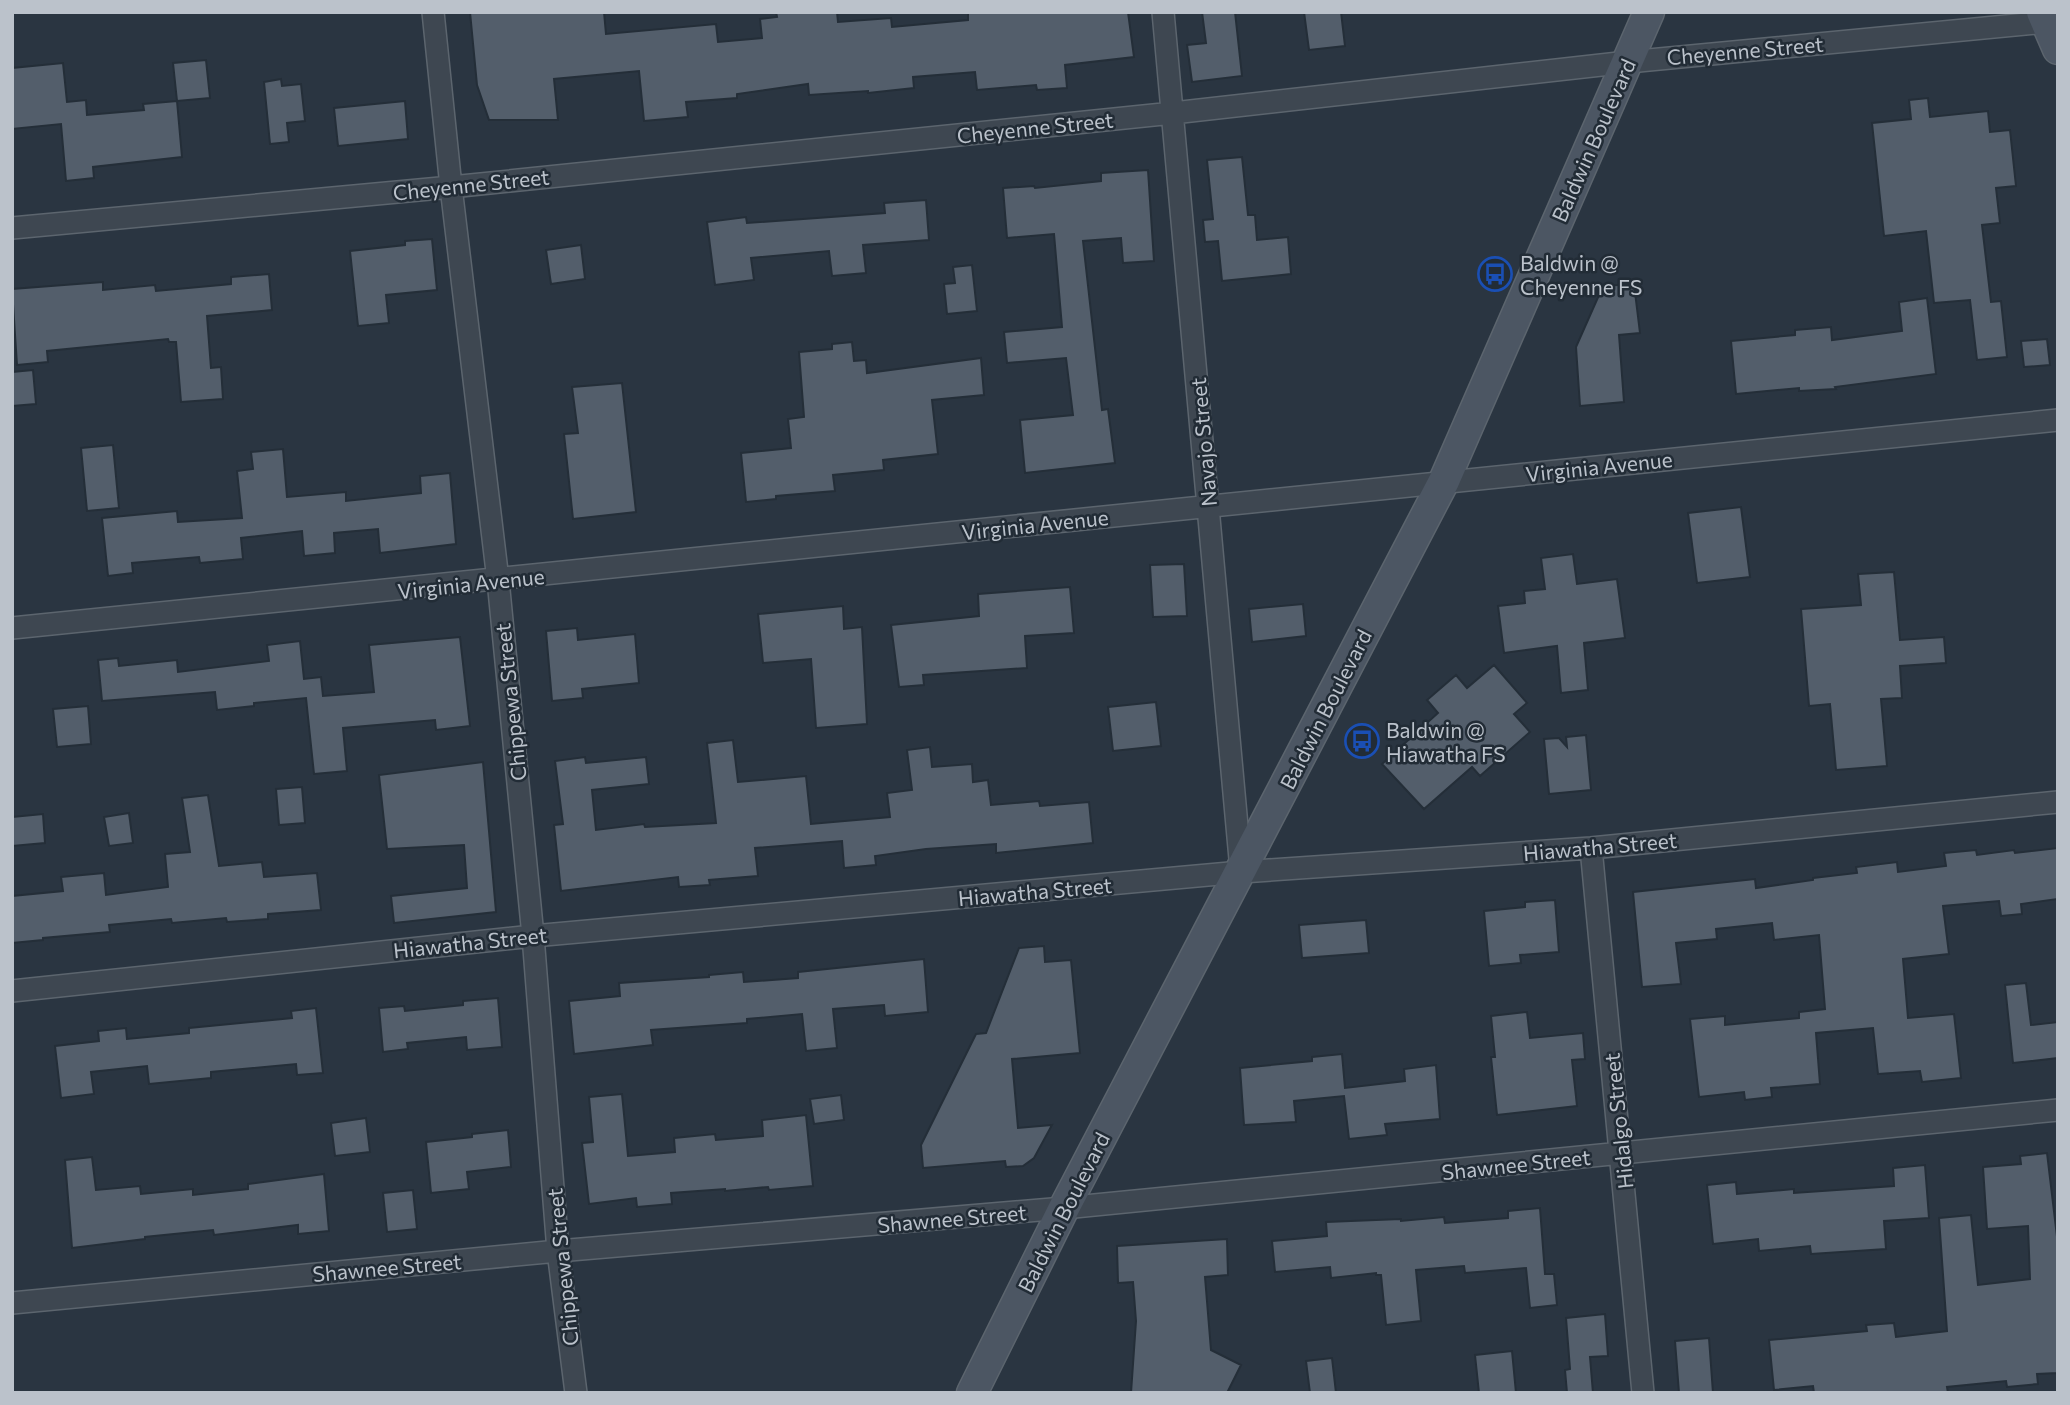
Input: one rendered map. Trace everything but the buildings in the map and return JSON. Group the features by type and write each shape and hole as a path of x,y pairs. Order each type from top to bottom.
{"main road":[{"name":"Baldwin Boulevard","path":"972,1393 1064,1208 1444,481 1649,12"},
{"path":"2049,18 2058,50"}],"street":[{"name":"Chippewa Street","path":"433,12 498,580 533,936 558,1251 576,1393"},
{"name":"Navajo Street","path":"1163,12 1241,873"},
{"name":"Cheyenne Street","path":"12,228 451,187 1173,113 2049,18"},
{"name":"Virginia Avenue","path":"12,628 2058,420"},
{"name":"Hiawatha Street","path":"12,990 533,936 1241,873 1591,848 2058,802"},
{"name":"Hidalgo Street","path":"1591,848 1643,1393"},
{"name":"Shawnee Street","path":"12,1303 558,1251 1064,1208 2058,1110"}],"place":[{"name":"Baldwin @ Cheyenne FS","path":"1495,274"},
{"name":"Baldwin @ Hiawatha FS","path":"1362,741"}]}
